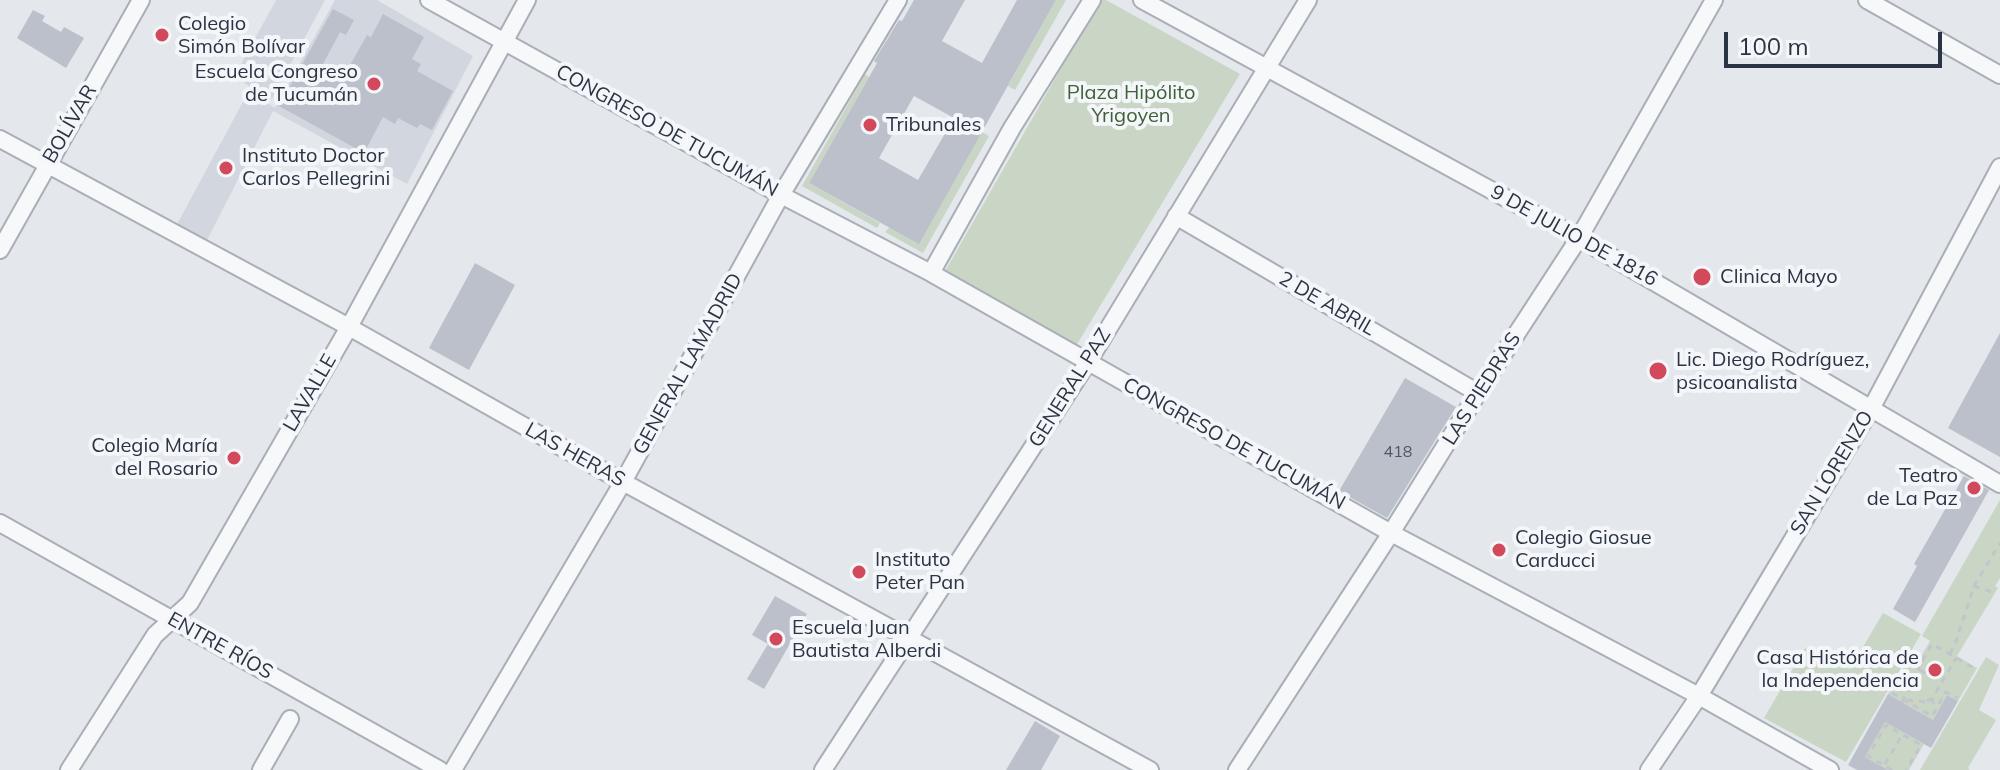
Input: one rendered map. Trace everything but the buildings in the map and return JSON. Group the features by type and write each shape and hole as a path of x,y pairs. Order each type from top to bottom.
{"street":[{"name":"BOLÍVAR","path":"0,250 141,0"},
{"name":"CONGRESO DE TUCUMÁN","path":"429,0 781,195 931,273 1391,533 1699,696 1830,770"},
{"name":"LAVALLE","path":"69,770 155,635 190,603 349,327 527,0"},
{"name":"GENERAL LAMADRID","path":"453,770 623,482 781,195 898,0"},
{"path":"931,273 1012,128 1092,0"},
{"name":"9 DE JULIO DE 1816","path":"1142,0 1579,238 2000,484"},
{"name":"GENERAL PAZ","path":"823,770 1088,362 1308,0"},
{"name":"LAS PIEDRAS","path":"1237,770 1579,238 1714,0"},
{"path":"1867,0 2000,75"},
{"name":"LAS HERAS","path":"0,139 349,327 623,482 1150,770"},
{"name":"SAN LORENZO","path":"1649,770 1699,696 1872,407 2000,167"},
{"name":"2 DE ABRIL","path":"1176,216 1478,393"},
{"name":"ENTRE RÍOS","path":"0,523 440,770"},
{"path":"261,770 290,719"}],"path":[{"path":"1950,654 1974,586 2000,543"},
{"path":"1974,586 1995,593"},
{"path":"1903,701 1932,644 1972,667"},
{"path":"1931,701 1956,658"},
{"path":"1920,670 1942,682"},
{"path":"1892,693 1932,716 1946,692 1957,698"},
{"path":"1903,701 1931,701 1938,706"},
{"path":"1892,770 1868,756 1886,725 1921,745 1906,770"},
{"path":"1884,766 1903,733"}],"shaded area":[{"name":"Escuela Congreso de Tucumán","path":"276,0 325,0 269,104 275,108 335,0 377,0 473,56 407,184 273,111 205,244 175,228 251,87 234,77"}],"green space":[{"path":"1056,0 1066,0 1015,90 1008,86"},
{"name":"Plaza Hipólito Yrigoyen","path":"1100,0 1106,0 1240,74 1073,351 944,273"},
{"path":"865,74 869,77 809,183 880,223 877,228 802,186"},
{"path":"982,132 989,136 923,253 885,232"},
{"path":"2000,500 2000,578 1995,586 1998,588 1957,656 1977,668 1958,701 1947,695 1933,720 1888,694 1905,665 1914,669 1930,641 1922,636"},
{"path":"1883,613 1921,634 1846,762 1764,718 1805,648 1850,669"},
{"path":"1986,657 1999,665 1979,710 1996,720 1968,768 1970,770 1920,770"},
{"path":"1885,722 1924,744 1909,770 1888,770 1865,757"}],"place":[{"name":"Colegio Simón Bolívar","path":"162,35"},
{"name":"Escuela Congreso de Tucumán","path":"374,84"},
{"name":"Tribunales","path":"870,125"},
{"name":"Instituto Doctor Carlos Pellegrini","path":"226,168"},
{"name":"Clinica Mayo","path":"1702,277"},
{"name":"Lic. Diego Rodríguez, psicoanalista","path":"1658,371"},
{"name":"Colegio María del Rosario","path":"234,458"},
{"name":"Teatro de La Paz","path":"1974,488"},
{"name":"Colegio Giosue Carducci","path":"1499,550"},
{"name":"Instituto Peter Pan","path":"859,572"},
{"name":"Escuela Juan Bautista Alberdi","path":"776,639"},
{"name":"Casa Histórica de la Independencia","path":"1935,670"}]}
